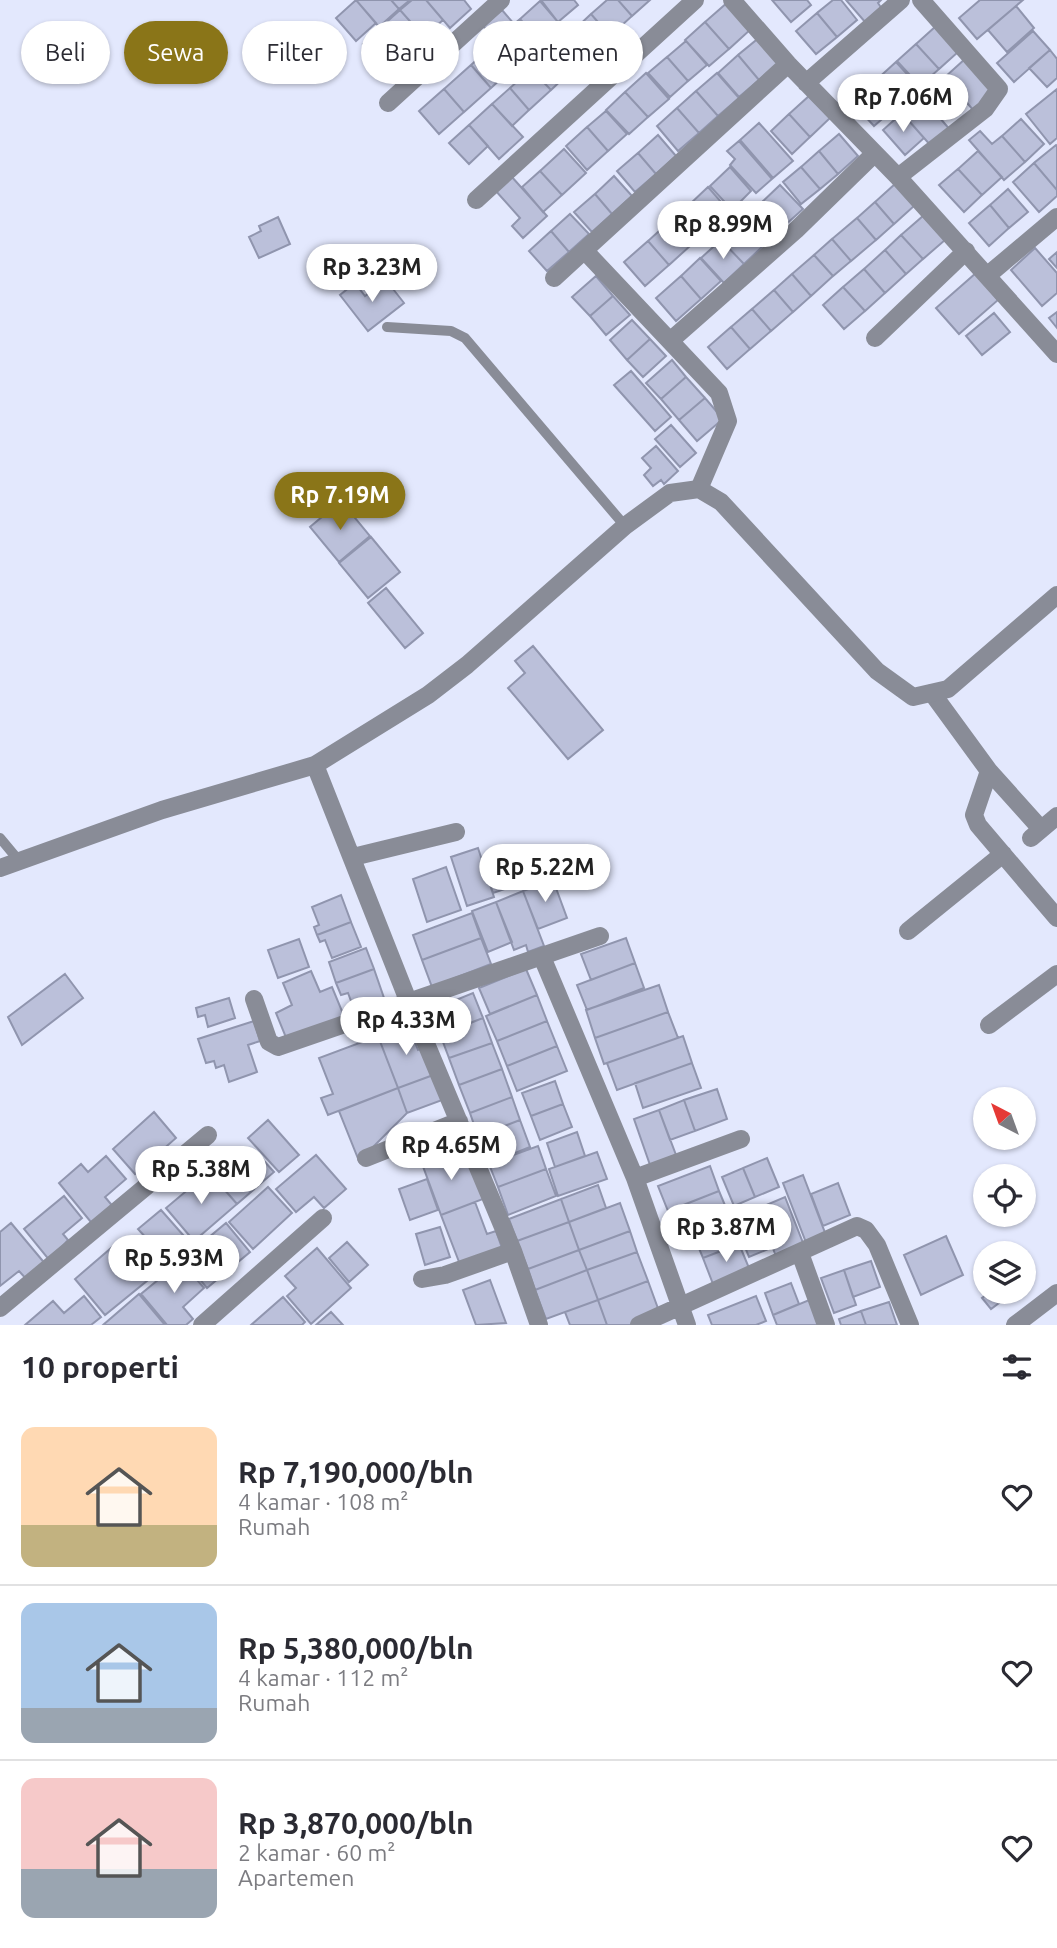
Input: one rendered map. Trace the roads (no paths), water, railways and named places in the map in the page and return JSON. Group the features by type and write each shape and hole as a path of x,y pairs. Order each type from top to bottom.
{"street":[{"path":"388,103 500,0"},
{"path":"476,200 695,0"},
{"path":"732,0 788,64 966,251 1057,354"},
{"path":"806,83 901,0"},
{"path":"898,177 985,109 999,89 921,0"},
{"path":"554,278 788,64"},
{"path":"670,341 796,230 874,154"},
{"path":"988,275 1057,217"},
{"path":"585,251 719,393 727,421 699,488"},
{"path":"875,338 966,251"},
{"path":"0,868 162,810 315,765 428,695 467,665 625,526 670,493 699,488 721,502 877,671 913,697 948,689 1057,595"},
{"path":"932,693 1036,833 1057,816"},
{"path":"315,765 409,1003 513,1251 539,1325"},
{"path":"989,771 974,815 978,825 1057,918"},
{"path":"353,857 456,832"},
{"path":"908,931 1003,854"},
{"path":"254,999 269,1042 278,1047 600,936"},
{"path":"542,957 635,1178 687,1325"},
{"path":"989,1026 1057,974"},
{"path":"366,1158 459,1121"},
{"path":"0,1308 208,1135"},
{"path":"635,1178 741,1139"},
{"path":"202,1325 323,1218"},
{"path":"639,1325 857,1226 866,1230 877,1245 910,1325"},
{"path":"422,1279 445,1275 513,1251"},
{"path":"800,1253 826,1325"},
{"path":"1025,1322 1057,1293"}],"lane":[{"path":"387,327 451,331 465,338 625,526"},
{"path":"0,838 20,862"}]}
